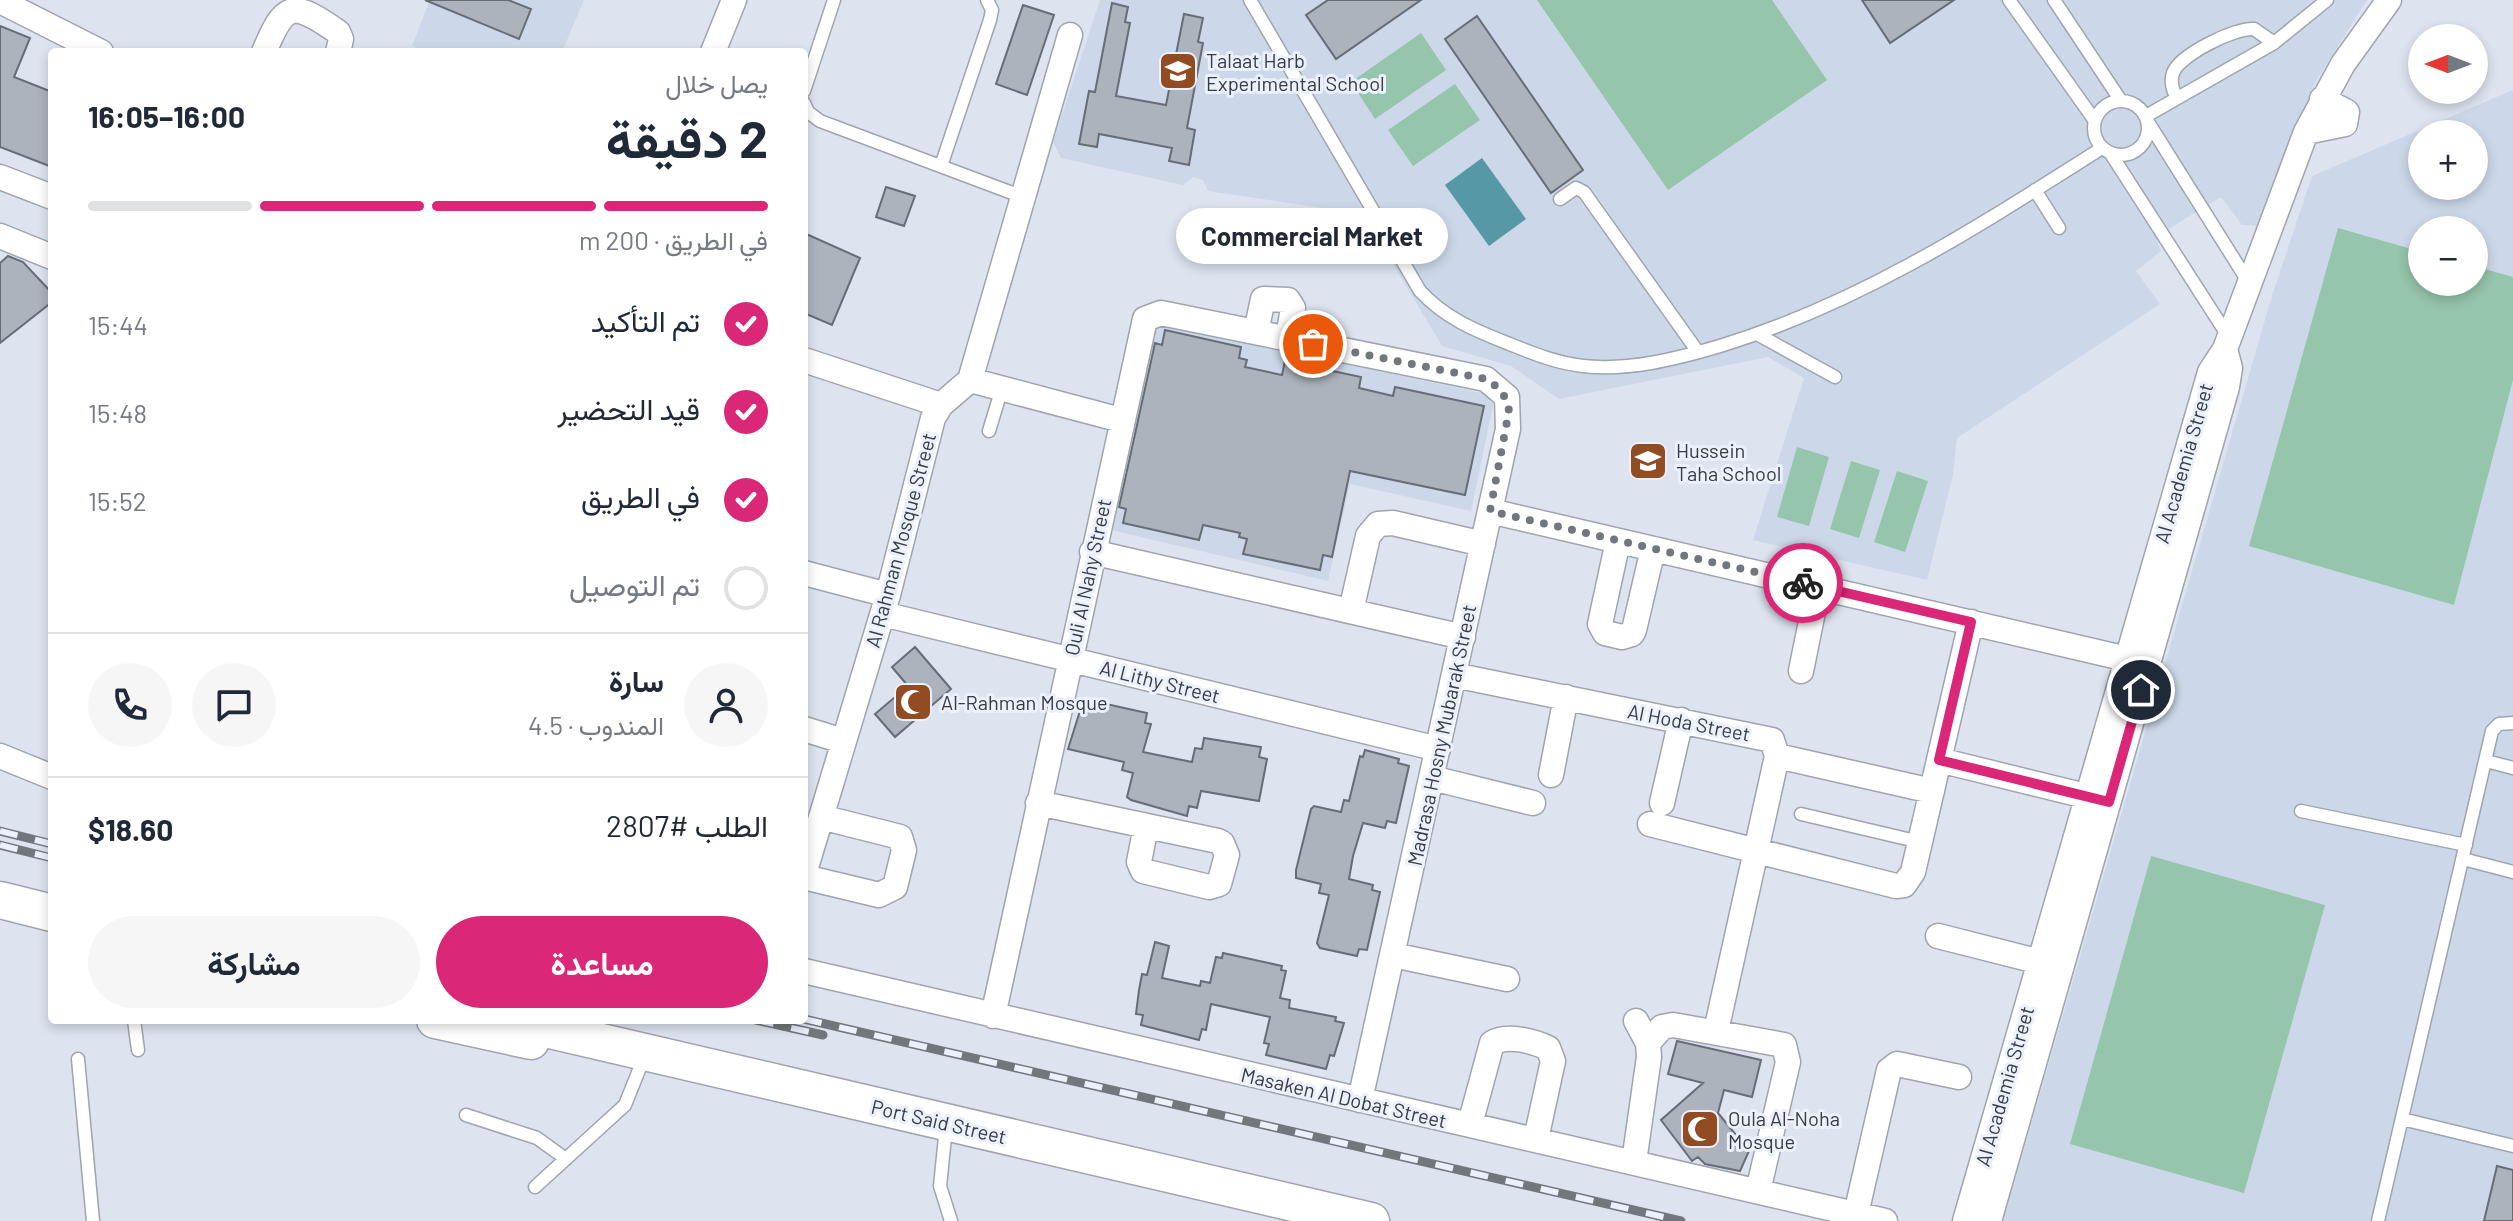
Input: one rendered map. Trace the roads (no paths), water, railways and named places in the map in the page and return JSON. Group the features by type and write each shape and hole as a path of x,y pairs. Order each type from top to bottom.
{"main road":[{"path":"0,900 48,912"},
{"path":"0,922 48,933"},
{"name":"Port Said Street","path":"457,1024 643,1058 1371,1221"},
{"name":"Port Said Street","path":"521,1024 945,1137 1292,1221"}],"street":[{"path":"715,48 734,0"},
{"name":"Al Academia Street","path":"1965,1221 2050,965 2098,799 2178,519 2210,372 2227,343 2306,132 2349,53 2389,0"},
{"path":"1,1 93,48"},
{"path":"266,48 278,19 291,10 299,11 338,32 341,39 339,48"},
{"path":"1070,35 970,380 1121,420"},
{"path":"0,177 48,195"},
{"path":"0,236 48,255"},
{"path":"1263,299 1288,300 1293,308 1288,338 1256,332 1263,299"},
{"name":"Ouli Al Nahy Street","path":"993,1016 1141,326 1152,314 1161,313 1256,332"},
{"name":"Madrasa Hosny Mubarak Street","path":"1288,338 1486,379 1507,397 1509,411 1463,637 1360,1100"},
{"path":"808,361 941,405"},
{"name":"Al Rahman Mosque Street","path":"808,862 885,604 933,418 941,405 970,380"},
{"path":"1490,511 2127,659"},
{"name":"Al Academia Street","path":"2098,799 2127,659 2178,519"},
{"path":"1351,611 1368,536 1378,524 1393,523 1483,544"},
{"path":"1618,541 1600,624 1605,633 1622,637 1627,637 1634,630 1653,549"},
{"path":"1092,552 1463,637"},
{"name":"Al Lithy Street","path":"808,575 885,604 1070,659 1438,749"},
{"path":"1801,671 1818,587"},
{"path":"1681,720 1656,814 1756,851 1896,886 1910,880 1971,622"},
{"name":"Al Hoda Street","path":"1454,675 1766,737 1776,747 1777,756"},
{"path":"1551,775 1566,697"},
{"path":"808,730 843,741"},
{"path":"0,756 48,775"},
{"path":"1716,1031 1777,756 1932,791"},
{"path":"1939,760 2098,799"},
{"path":"1432,778 1533,803"},
{"path":"1038,803 1146,826"},
{"path":"808,877 879,895 895,887 904,850 900,837 821,817"},
{"path":"1938,936 2050,965"},
{"path":"1393,955 1507,979"},
{"name":"Al Academia Street","path":"1989,1221 2050,965"},
{"name":"Masaken Al Dobat Street","path":"808,972 1885,1221"},
{"path":"1636,1021 1648,1043"},
{"path":"1634,1162 1648,1043 1662,1027 1673,1025 1775,1040 1789,1053 1758,1191"},
{"path":"1470,1124 1492,1043 1507,1038 1542,1045 1553,1054 1553,1061 1536,1139"},
{"path":"1856,1214 1889,1070 1897,1064 1959,1077"}],"lane":[{"path":"808,79 834,0"},
{"path":"941,166 990,20 992,10 987,0"},
{"path":"1250,0 1409,274 1433,305 1467,327 1538,355 1581,366 1626,366 1698,352 1757,334 1871,287 2107,151 2135,153 2144,145 2147,119 2177,98 2274,43 2327,0"},
{"path":"2009,0 2095,121"},
{"path":"2054,0 2121,101 2140,107 2249,283"},
{"path":"2177,98 2171,82 2177,66 2230,32 2254,29 2274,43"},
{"path":"2121,101 2100,110 2094,131 2227,343"},
{"path":"808,112 820,121 1023,197"},
{"path":"1560,199 1576,188 1584,192 1698,352"},
{"path":"2035,190 2059,228"},
{"path":"1757,334 1835,377"},
{"path":"989,431 1002,388"},
{"path":"2378,1221 2492,731 2499,724 2513,723"},
{"path":"2486,761 2513,768"},
{"path":"2301,811 2466,845"},
{"path":"1801,814 1920,842"},
{"path":"2463,859 2513,872"},
{"path":"135,1024 138,1050"},
{"path":"535,1187 625,1105 643,1058"},
{"path":"78,1059 93,1221"},
{"path":"466,1115 537,1138 566,1159"},
{"path":"2402,1119 2513,1146"},
{"path":"945,1137 940,1186 951,1221"}],"water":[{"path":"1482,158 1526,219 1489,246 1445,185"}],"railway":[{"path":"0,831 48,843"},
{"path":"0,845 48,857"},
{"path":"808,1020 1681,1221"},
{"path":"774,1024 823,1035"}],"place":[{"name":"Talaat Harb Experimental School","path":"1178,71"},
{"name":"Commercial Market","path":"1313,344"},
{"name":"Hussein Taha School","path":"1648,461"},
{"name":"Al-Rahman Mosque","path":"913,702"},
{"name":"Oula Al-Noha Mosque","path":"1700,1129"}]}
